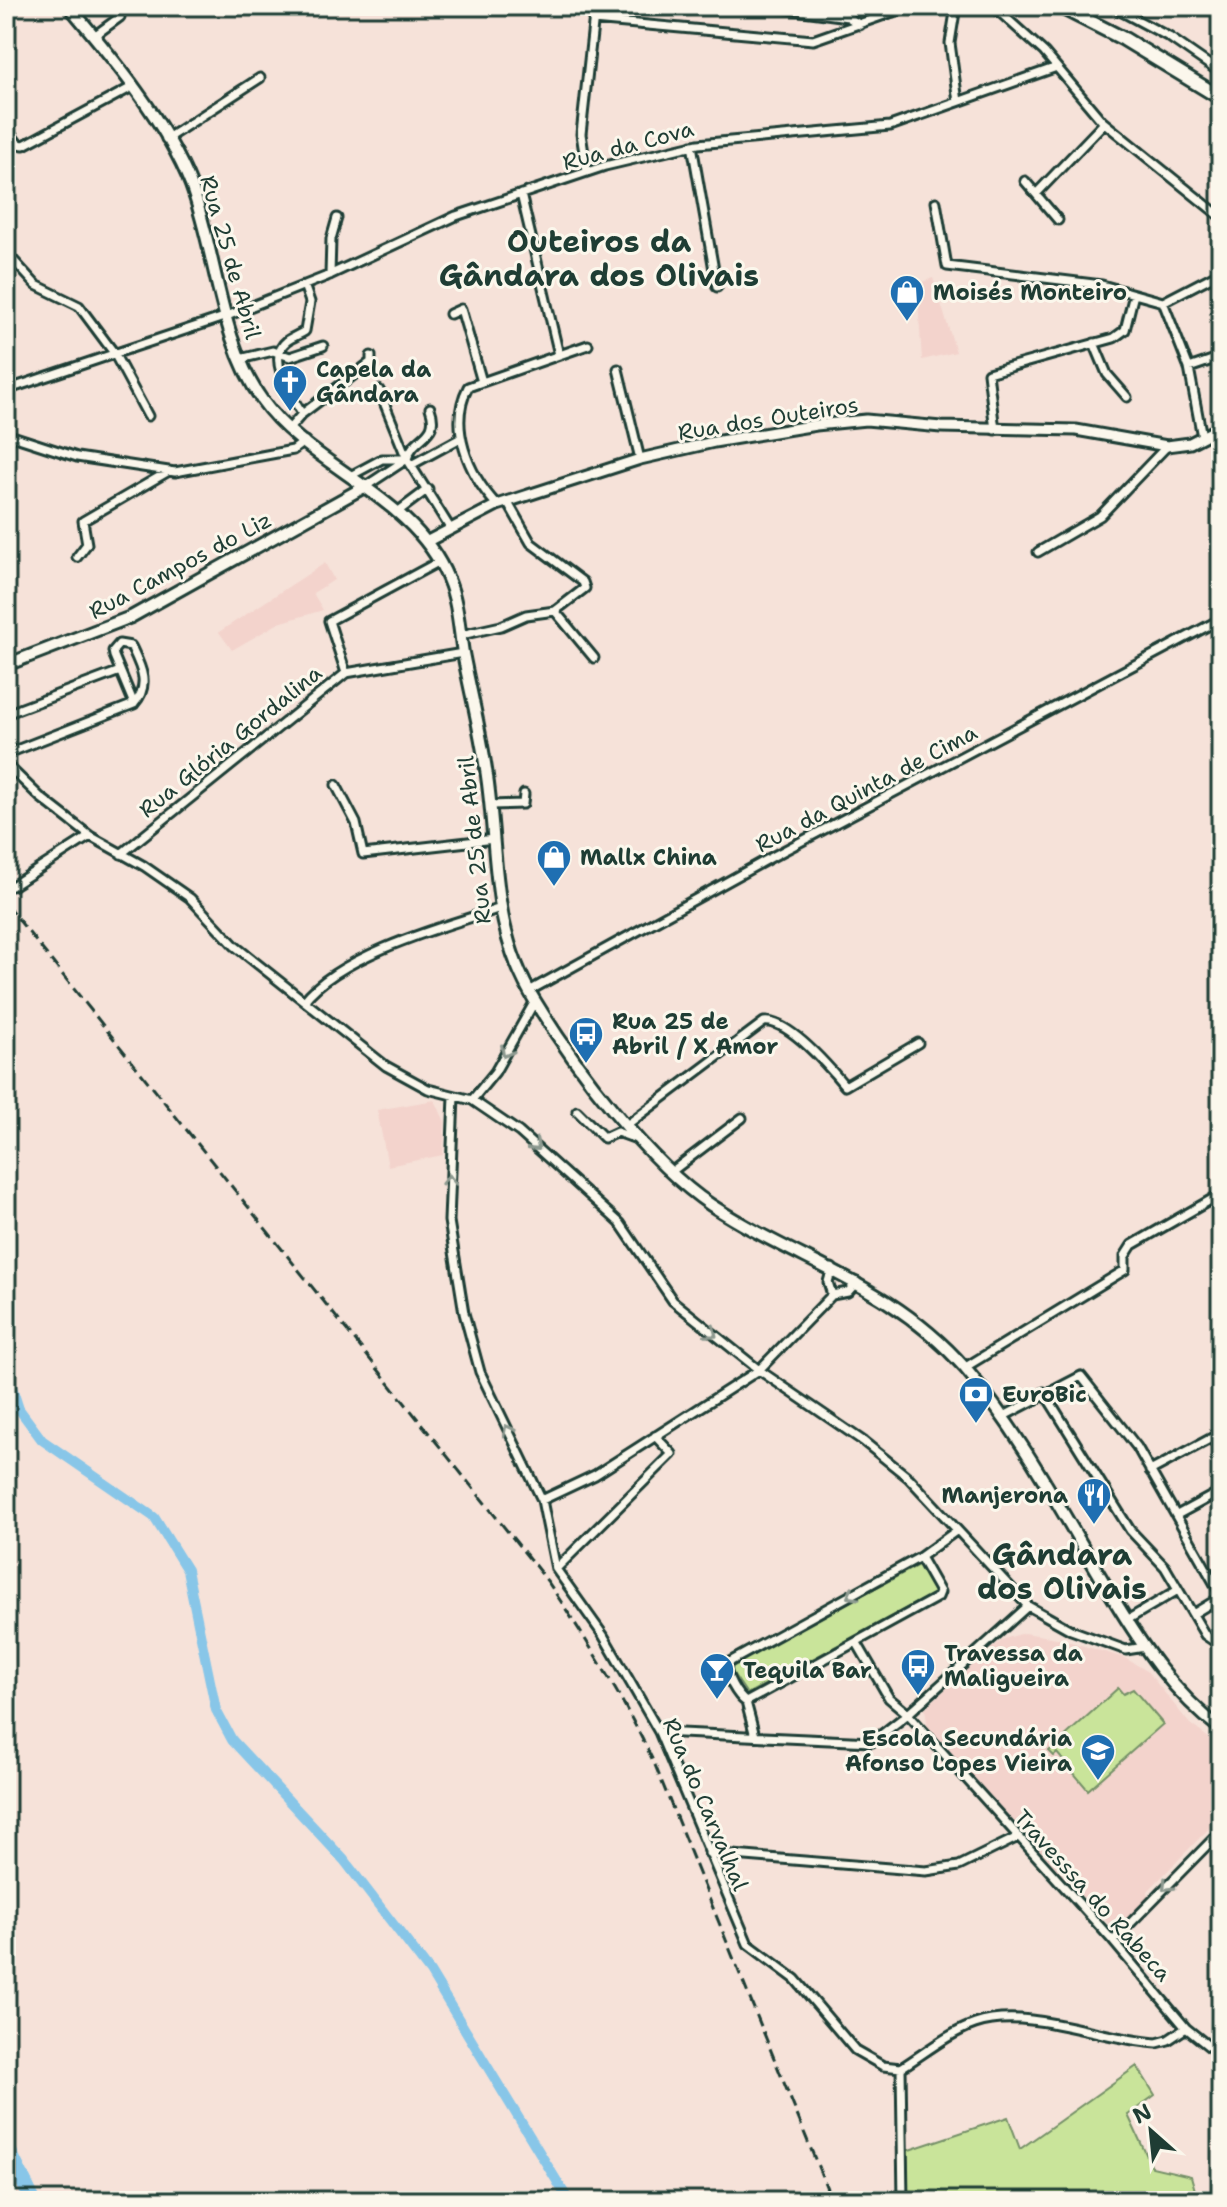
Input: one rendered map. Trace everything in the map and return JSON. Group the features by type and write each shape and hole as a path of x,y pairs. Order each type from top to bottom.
{"main road":[{"name":"Rua 25 de Abril","path":"69,6 132,87 166,139 195,198 240,359 260,398 289,429 352,475 396,513 426,542 440,561 452,588 482,736 491,805 498,909 532,996 580,1065 671,1172 710,1205 832,1268 902,1309 964,1368 1002,1417 1145,1647 1174,1687 1221,1729"},
{"path":"1059,6 1124,39 1221,98"},
{"name":"Rua Campos do Liz","path":"6,665 131,617 366,486"},
{"name":"Rua 25 de Abril","path":"1198,1710 1221,1723"}],"street":[{"path":"587,172 581,134 595,6"},
{"path":"766,6 848,17 860,25"},
{"path":"593,20 813,40 910,6"},
{"path":"956,6 950,43 958,102"},
{"path":"993,6 1044,52 1054,68 1104,123 1221,217"},
{"path":"1111,6 1169,37 1221,73"},
{"path":"94,36 120,17"},
{"name":"Rua da Cova","path":"6,390 227,316 330,275 456,216 587,172 692,145 890,126 1054,68"},
{"path":"166,139 260,78"},
{"path":"6,128 18,144 24,145 132,87"},
{"path":"1036,194 1104,123"},
{"path":"692,145 717,287"},
{"path":"1025,181 1058,220"},
{"path":"521,194 559,355"},
{"path":"936,202 947,266 1102,285 1163,302 1221,272"},
{"path":"330,275 331,239 337,218"},
{"path":"6,252 36,285 79,306 114,353 148,416"},
{"path":"302,414 279,367 280,353 286,341 305,331 310,302 304,285"},
{"path":"995,430 988,373 1114,338 1125,330 1134,294"},
{"path":"1163,302 1189,368 1202,437"},
{"path":"450,314 461,309 482,382"},
{"path":"1094,343 1107,374 1127,397"},
{"path":"461,635 501,626 526,615 555,611 585,588 583,582 531,543 502,503 489,496 459,439 462,399 468,387 588,345"},
{"path":"240,359 273,351 290,357 323,346"},
{"path":"289,429 302,414 371,362 371,356"},
{"path":"1189,368 1221,357"},
{"path":"618,369 640,459"},
{"path":"379,390 409,462 450,528"},
{"path":"409,462 409,451 432,428 434,421 430,408"},
{"name":"Rua dos Outeiros","path":"426,542 502,503 640,459 714,442 854,420 995,430 1099,432 1167,446 1182,445 1221,427"},
{"path":"6,434 77,457 169,471 293,450 305,441"},
{"path":"366,486 459,439"},
{"path":"1038,552 1100,516 1167,446"},
{"path":"352,475 382,459 409,462"},
{"path":"77,557 87,544 83,521 169,471"},
{"path":"396,513 428,489"},
{"path":"346,673 329,621 440,561"},
{"path":"555,611 594,658"},
{"name":"Rua da Quinta de Cima","path":"532,996 770,858 1221,619"},
{"path":"6,754 134,704 143,690 144,681 127,643 119,644 113,651 134,704"},
{"name":"Rua Glória Gordalina","path":"121,854 346,673 463,653"},
{"path":"6,714 120,671"},
{"path":"6,764 40,797 90,836 190,898 235,946 386,1066 428,1089 472,1100 519,1132 601,1204 637,1243 654,1278 673,1301 759,1370 909,1478 1028,1606 1071,1630 1126,1650 1145,1647"},
{"path":"336,785 356,823 363,854 494,839"},
{"path":"491,805 523,804 524,794"},
{"path":"12,886 90,836"},
{"path":"304,1001 320,984 393,944 498,909"},
{"path":"472,1100 495,1072 532,996"},
{"path":"628,1124 764,1022 781,1025 824,1061 847,1090 918,1043"},
{"name":"Rua do Carvalhal","path":"454,1096 449,1221 464,1313 480,1372 542,1500 556,1569 603,1635 659,1732 748,1944 795,1979 855,2050 883,2066 901,2068"},
{"path":"577,1111 604,1138 617,1132 636,1141 641,1139"},
{"path":"671,1172 742,1118"},
{"path":"964,1368 1125,1270 1125,1256 1132,1245 1221,1194"},
{"path":"832,1268 828,1282 832,1295"},
{"path":"542,1500 595,1475 759,1370 832,1295 848,1292 857,1282"},
{"path":"1002,1417 1044,1392 1081,1376 1150,1471 1221,1596 1193,1614"},
{"path":"1044,1392 1130,1530 1158,1558 1205,1635 1221,1646"},
{"path":"1150,1471 1221,1433"},
{"path":"556,1569 672,1454 655,1436"},
{"path":"1177,1515 1221,1491"},
{"path":"755,1736 746,1702 740,1698 725,1670 726,1664 920,1557 956,1531"},
{"path":"746,1702 940,1595 920,1557"},
{"path":"1127,1620 1178,1590"},
{"path":"659,1732 872,1742 908,1714 1028,1606"},
{"name":"Travesssa do Rabeca","path":"857,1643 889,1698 908,1714 1113,1941 1186,2028 1219,2053"},
{"path":"1113,1941 1221,1831"},
{"path":"709,1853 926,1871 959,1866 1018,1837"},
{"path":"903,2201 901,2068 961,2029 997,2018 1144,2042 1168,2040 1186,2028"}],"shaded area":[{"path":"933,278 956,352 922,360 917,284"},
{"path":"325,563 334,580 313,593 323,610 279,623 232,650 219,632"},
{"path":"435,1100 445,1122 443,1155 388,1166 377,1110"},
{"name":"Escola Secundária Afonso Lopes Vieira","path":"1024,1633 1057,1638 1125,1658 1147,1671 1190,1724 1221,1747 1221,1816 1147,1892 1148,1897 1115,1931 928,1730 925,1708 1004,1639"}],"green space":[{"path":"920,1564 934,1588 933,1594 747,1694 732,1672 733,1664"},
{"path":"1118,1688 1123,1694 1133,1689 1163,1724 1088,1790 1057,1753 1054,1756 1049,1751"},
{"path":"1137,2066 1155,2095 1128,2115 1152,2167 1191,2176 1198,2201 907,2201 906,2151 1008,2117 1020,2149"}],"waterway":[{"path":"6,1369 19,1409 42,1440 154,1517 187,1570 216,1710 232,1740 344,1860 430,1972 569,2201"},
{"path":"6,2146 33,2201"}],"railway":[{"path":"6,904 548,1582 577,1627 619,1695 655,1765 832,2201"}],"place":[{"name":"Moisés Monteiro","path":"907,323"},
{"name":"Capela da Gândara","path":"290,413"},
{"name":"Mallx China","path":"554,888"},
{"name":"Rua 25 de Abril / X Amor","path":"586,1065"},
{"name":"EuroBic","path":"976,1425"},
{"name":"Manjerona","path":"1094,1526"},
{"name":"Travessa da Maligueira","path":"918,1697"},
{"name":"Tequila Bar","path":"717,1701"},
{"name":"Escola Secundária Afonso Lopes Vieira","path":"1098,1782"}],"district":[{"name":"Outeiros da Gândara dos Olivais","path":"599,259"},
{"name":"Gândara dos Olivais","path":"1062,1572"}]}
